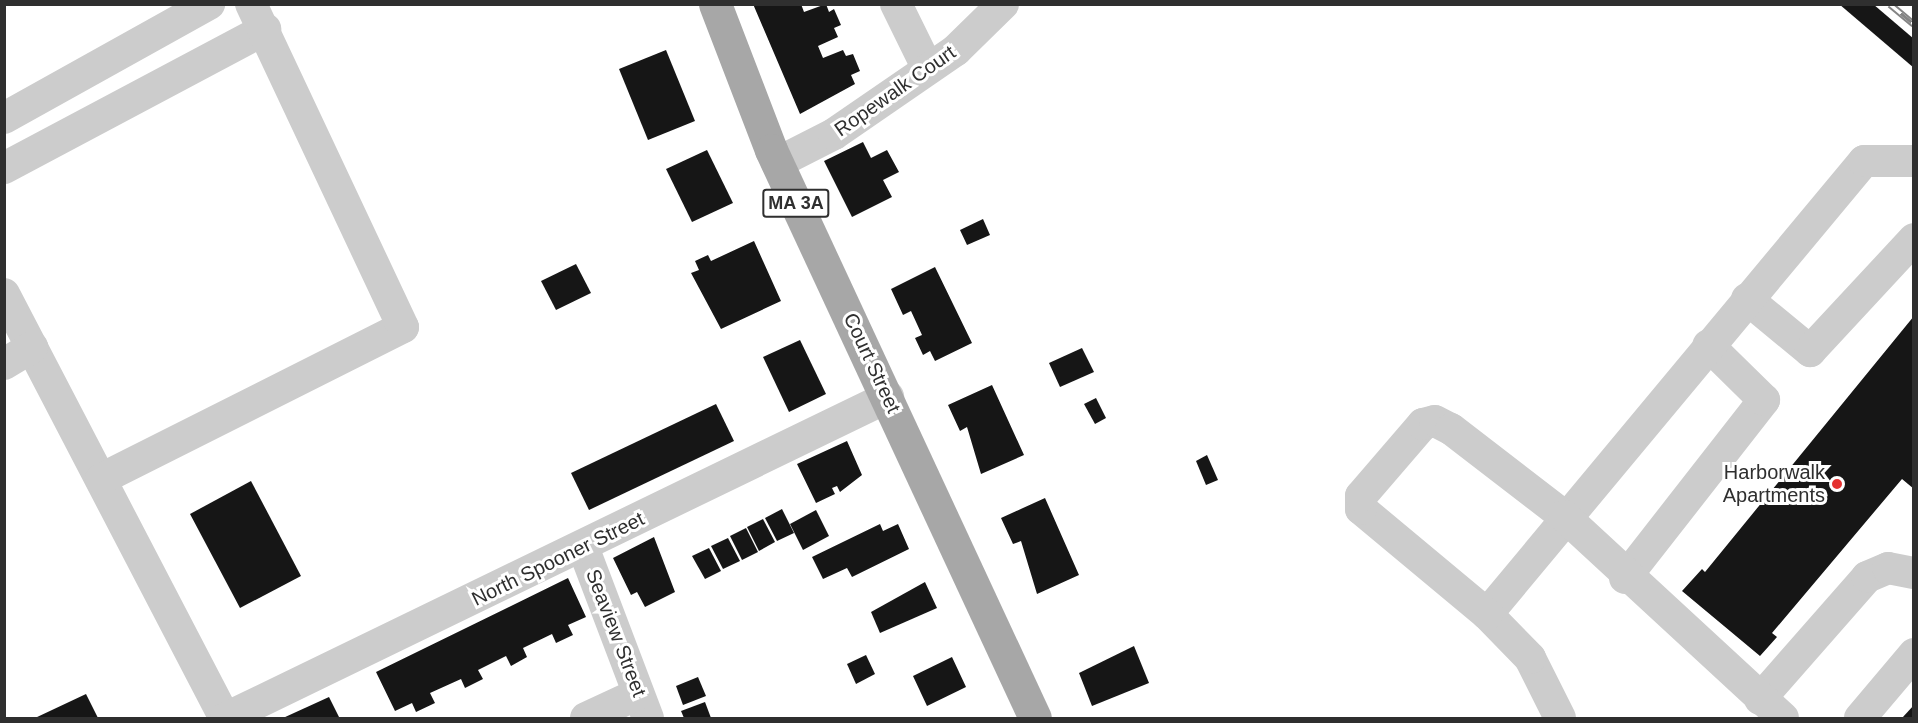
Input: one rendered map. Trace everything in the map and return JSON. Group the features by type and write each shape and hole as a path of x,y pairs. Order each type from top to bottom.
{"main road":[{"name":"Court Street","path":"715,4 777,163 888,397 1035,718"}],"street":[{"path":"4,118 209,4"},
{"path":"896,4 928,69"},
{"name":"Ropewalk Court","path":"777,163 834,134 928,69 1003,4"},
{"path":"4,168 258,17 403,327 101,479"},
{"path":"1487,614 1564,516 1864,161 1914,161"},
{"path":"1747,299 1810,351 1914,239"},
{"path":"4,294 226,718"},
{"path":"1625,578 1764,400 1708,345"},
{"path":"4,364 32,347"},
{"name":"North Spooner Street","path":"226,718 583,547 888,397"},
{"path":"1560,718 1530,658 1487,614 1361,509 1361,496 1423,424 1435,422 1564,516 1625,578 1772,709 1867,577 1888,568 1914,573"},
{"name":"Seaview Street","path":"583,547 643,706"},
{"path":"1860,718 1914,654"},
{"path":"586,718 643,706"}],"building":[{"path":"753,4 801,4 804,12 826,4 829,12 834,9 841,25 834,28 838,37 818,46 823,58 843,50 846,56 853,54 860,71 851,75 855,84 800,114"},
{"path":"1839,4 1873,4 1914,39 1914,68"},
{"path":"666,50 695,121 648,140 619,69"},
{"path":"863,142 871,158 887,150 899,172 883,180 892,197 852,217 824,161"},
{"path":"707,150 733,203 692,222 666,169"},
{"path":"983,219 990,235 967,245 960,230"},
{"path":"754,241 781,301 721,329 691,273 699,270 695,261 708,255 711,261"},
{"path":"576,264 591,293 556,310 541,281"},
{"path":"935,267 972,343 935,361 930,351 923,355 915,338 922,335 911,311 903,315 891,289"},
{"name":"Harborwalk Apartments","path":"1914,316 1914,489 1902,479 1772,633 1777,637 1760,656 1682,591 1702,569 1705,572"},
{"path":"800,340 826,394 789,412 763,357"},
{"path":"1082,348 1094,372 1060,387 1049,363"},
{"path":"992,385 1024,455 981,474 967,427 960,431 948,405"},
{"path":"1096,398 1106,418 1095,424 1084,404"},
{"path":"716,404 734,441 589,510 571,473"},
{"path":"847,441 862,475 840,492 837,486 832,488 835,494 816,503 797,464"},
{"path":"1207,455 1218,480 1206,485 1196,461"},
{"path":"251,481 301,576 240,608 190,514"},
{"path":"1045,498 1079,575 1037,594 1021,541 1013,544 1001,518"},
{"path":"782,509 794,533 777,541 765,518"},
{"path":"816,510 829,536 803,550 790,524"},
{"path":"763,519 775,542 759,551 747,527"},
{"path":"880,524 883,531 898,524 909,549 852,577 847,568 823,579 812,557"},
{"path":"746,528 758,552 742,560 730,536"},
{"path":"654,537 675,592 645,607 637,592 631,595 613,558"},
{"path":"728,538 740,561 723,569 711,546"},
{"path":"709,548 721,571 705,579 692,556"},
{"path":"568,578 586,617 568,625 573,635 556,643 552,634 523,648 527,657 511,666 506,656 478,670 483,679 465,688 461,679 430,693 435,703 416,712 412,703 395,711 376,672"},
{"path":"925,582 937,608 880,633 871,612"},
{"path":"1134,646 1149,683 1092,706 1079,673"},
{"path":"866,655 875,674 856,684 847,664"},
{"path":"952,657 966,687 927,706 913,676"},
{"path":"698,677 706,696 683,705 676,686"},
{"path":"86,694 98,718 35,718"},
{"path":"329,697 339,717 283,718"},
{"path":"705,702 711,718 684,718 681,711"},
{"path":"1914,705 1914,718 1902,718"}],"railway":[{"path":"1890,4 1914,24"}],"place":[{"name":"Harborwalk Apartments","path":"1837,484"}]}
